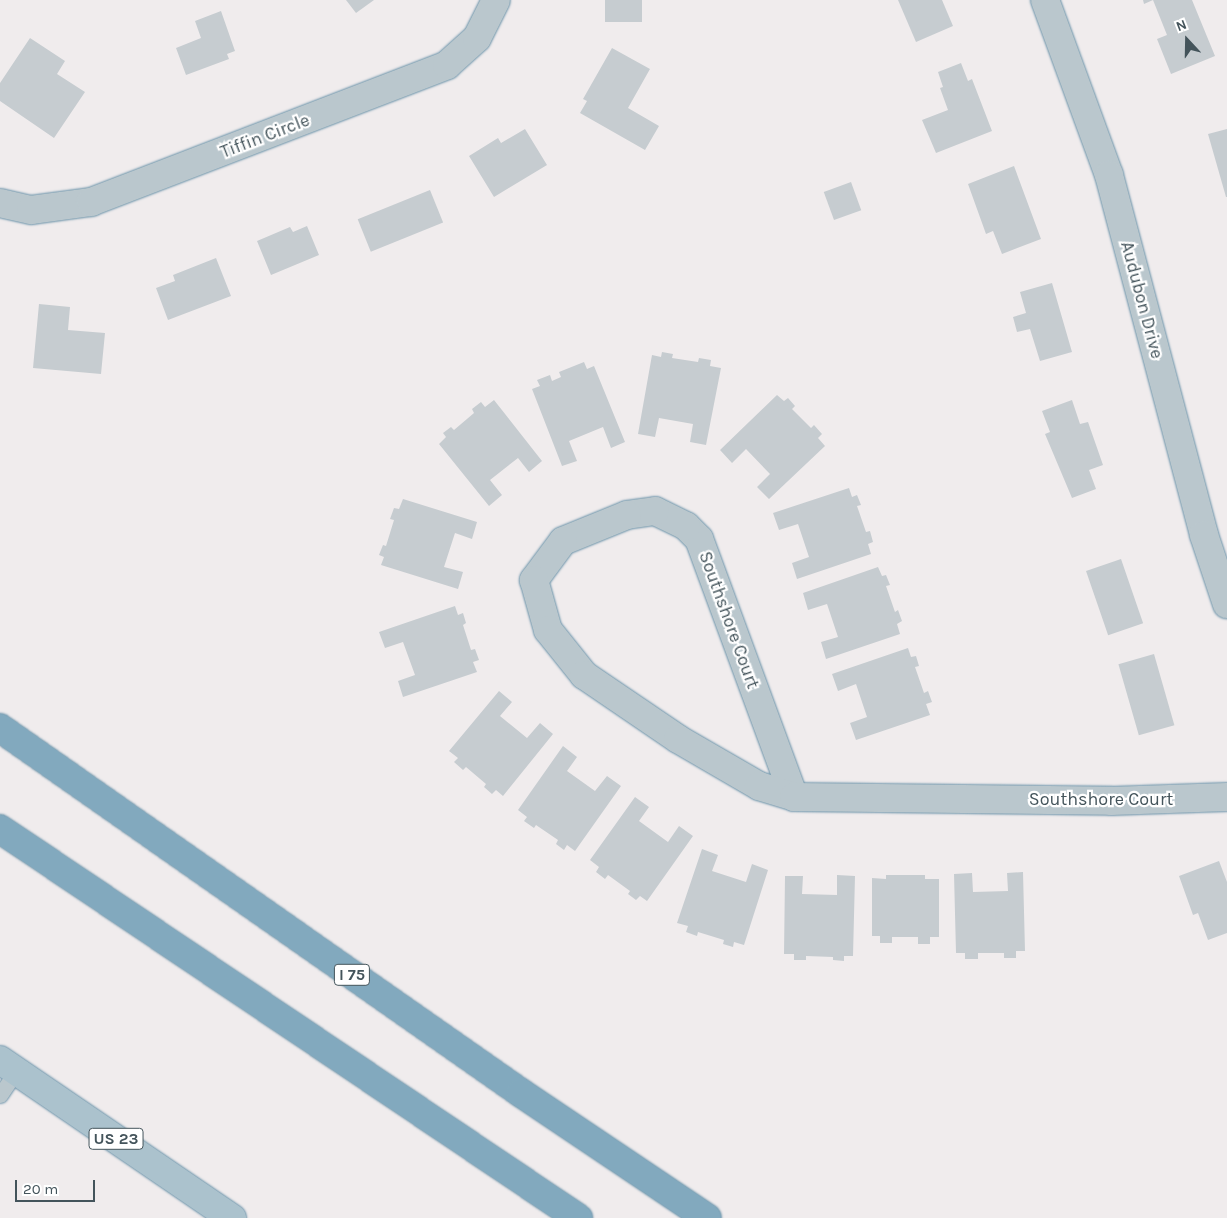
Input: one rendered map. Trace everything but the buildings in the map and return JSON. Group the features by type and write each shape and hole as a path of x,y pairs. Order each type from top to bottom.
{"highway":[{"name":"I 75","path":"0,728 521,1093 707,1218"},
{"path":"0,829 578,1218"}],"main road":[{"name":"US 23","path":"8,1066 232,1218"}],"street":[{"name":"Tiffin Circle","path":"0,202 31,210 91,202 446,65 477,38 496,0"},
{"name":"Audubon Drive","path":"1045,0 1109,175 1202,526 1227,604"},
{"name":"Southshore Court","path":"794,797 699,538 686,526 655,511 627,515 563,541 534,580 548,630 584,675 678,739 759,786 794,797 1111,801 1227,797"}],"lane":[{"path":"0,1095 8,1066"}]}
